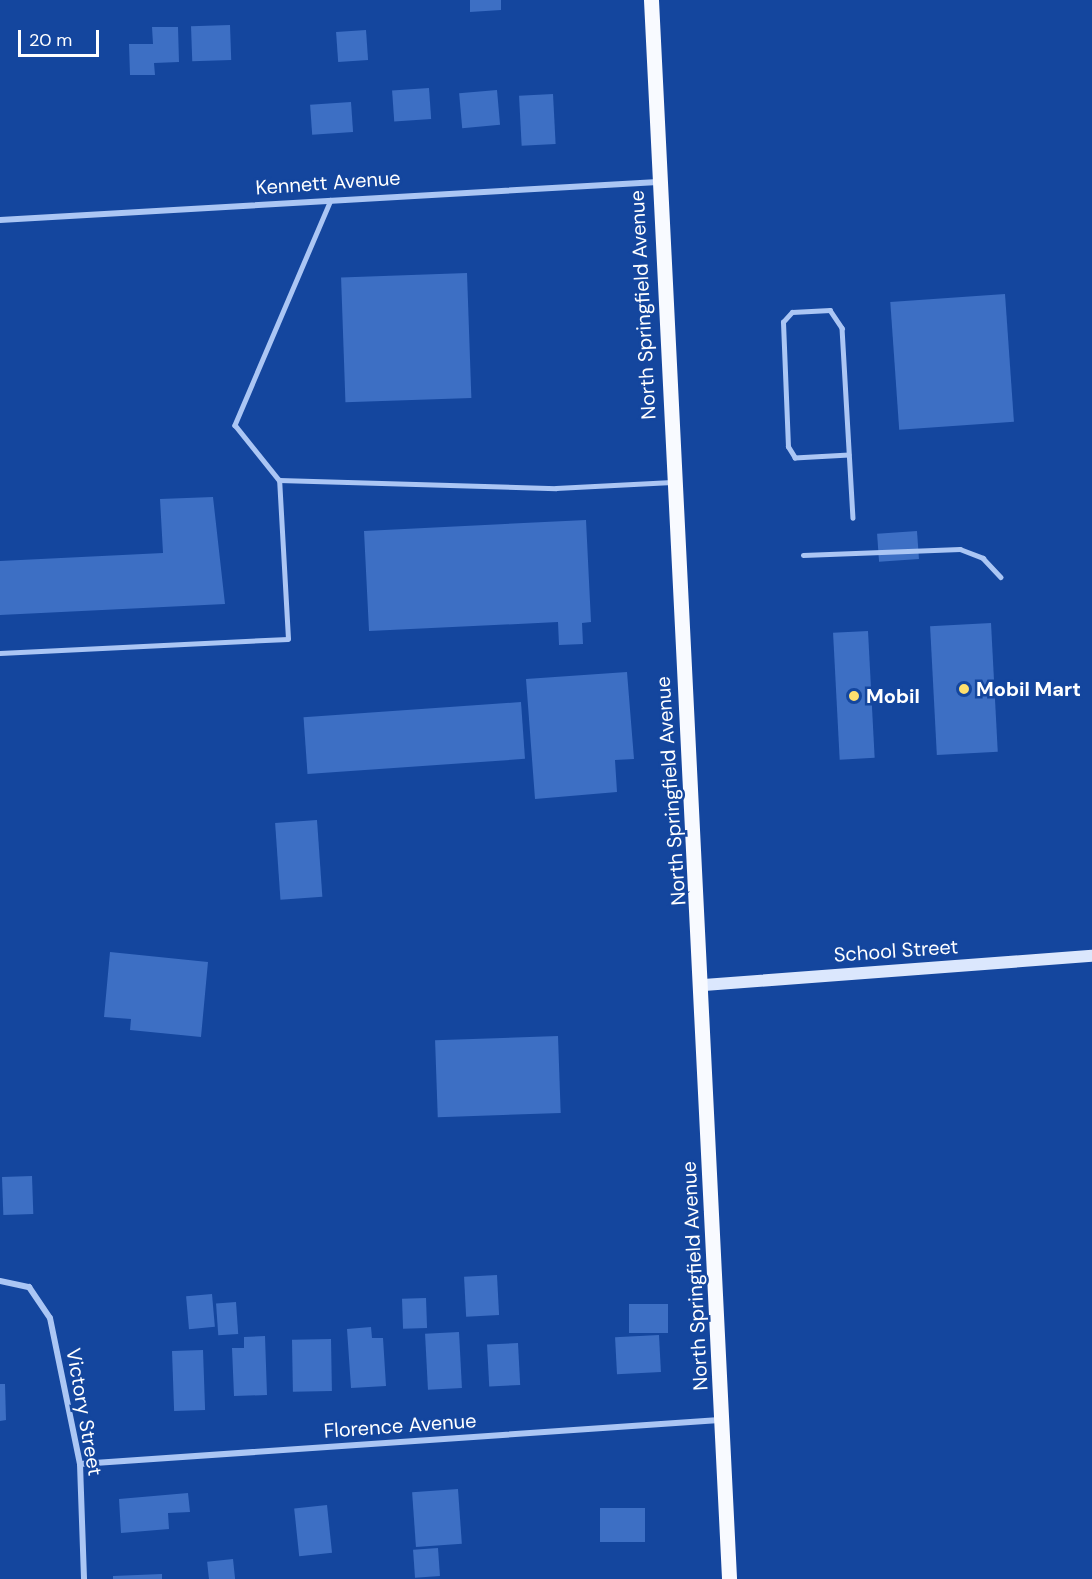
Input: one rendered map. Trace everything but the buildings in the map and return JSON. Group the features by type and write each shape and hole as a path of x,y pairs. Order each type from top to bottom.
{"main road":[{"name":"North Springfield Avenue","path":"651,0 672,482 704,985 729,1579"},
{"name":"School Street","path":"704,985 1092,956"}],"street":[{"name":"Kennett Avenue","path":"0,220 658,182"},
{"name":"Victory Street","path":"0,1281 29,1287 50,1318 80,1464 84,1579"},
{"name":"Florence Avenue","path":"80,1464 723,1420"}],"lane":[{"path":"0,653 288,639 279,480 235,425 331,200"},
{"path":"849,455 795,458 788,447 783,322 792,312 830,310 842,328 853,518"},
{"path":"279,480 556,488 672,482"},
{"path":"803,555 970,550 1000,577"}],"place":[{"name":"Mobil Mart","path":"964,689"},
{"name":"Mobil","path":"854,696"}]}
